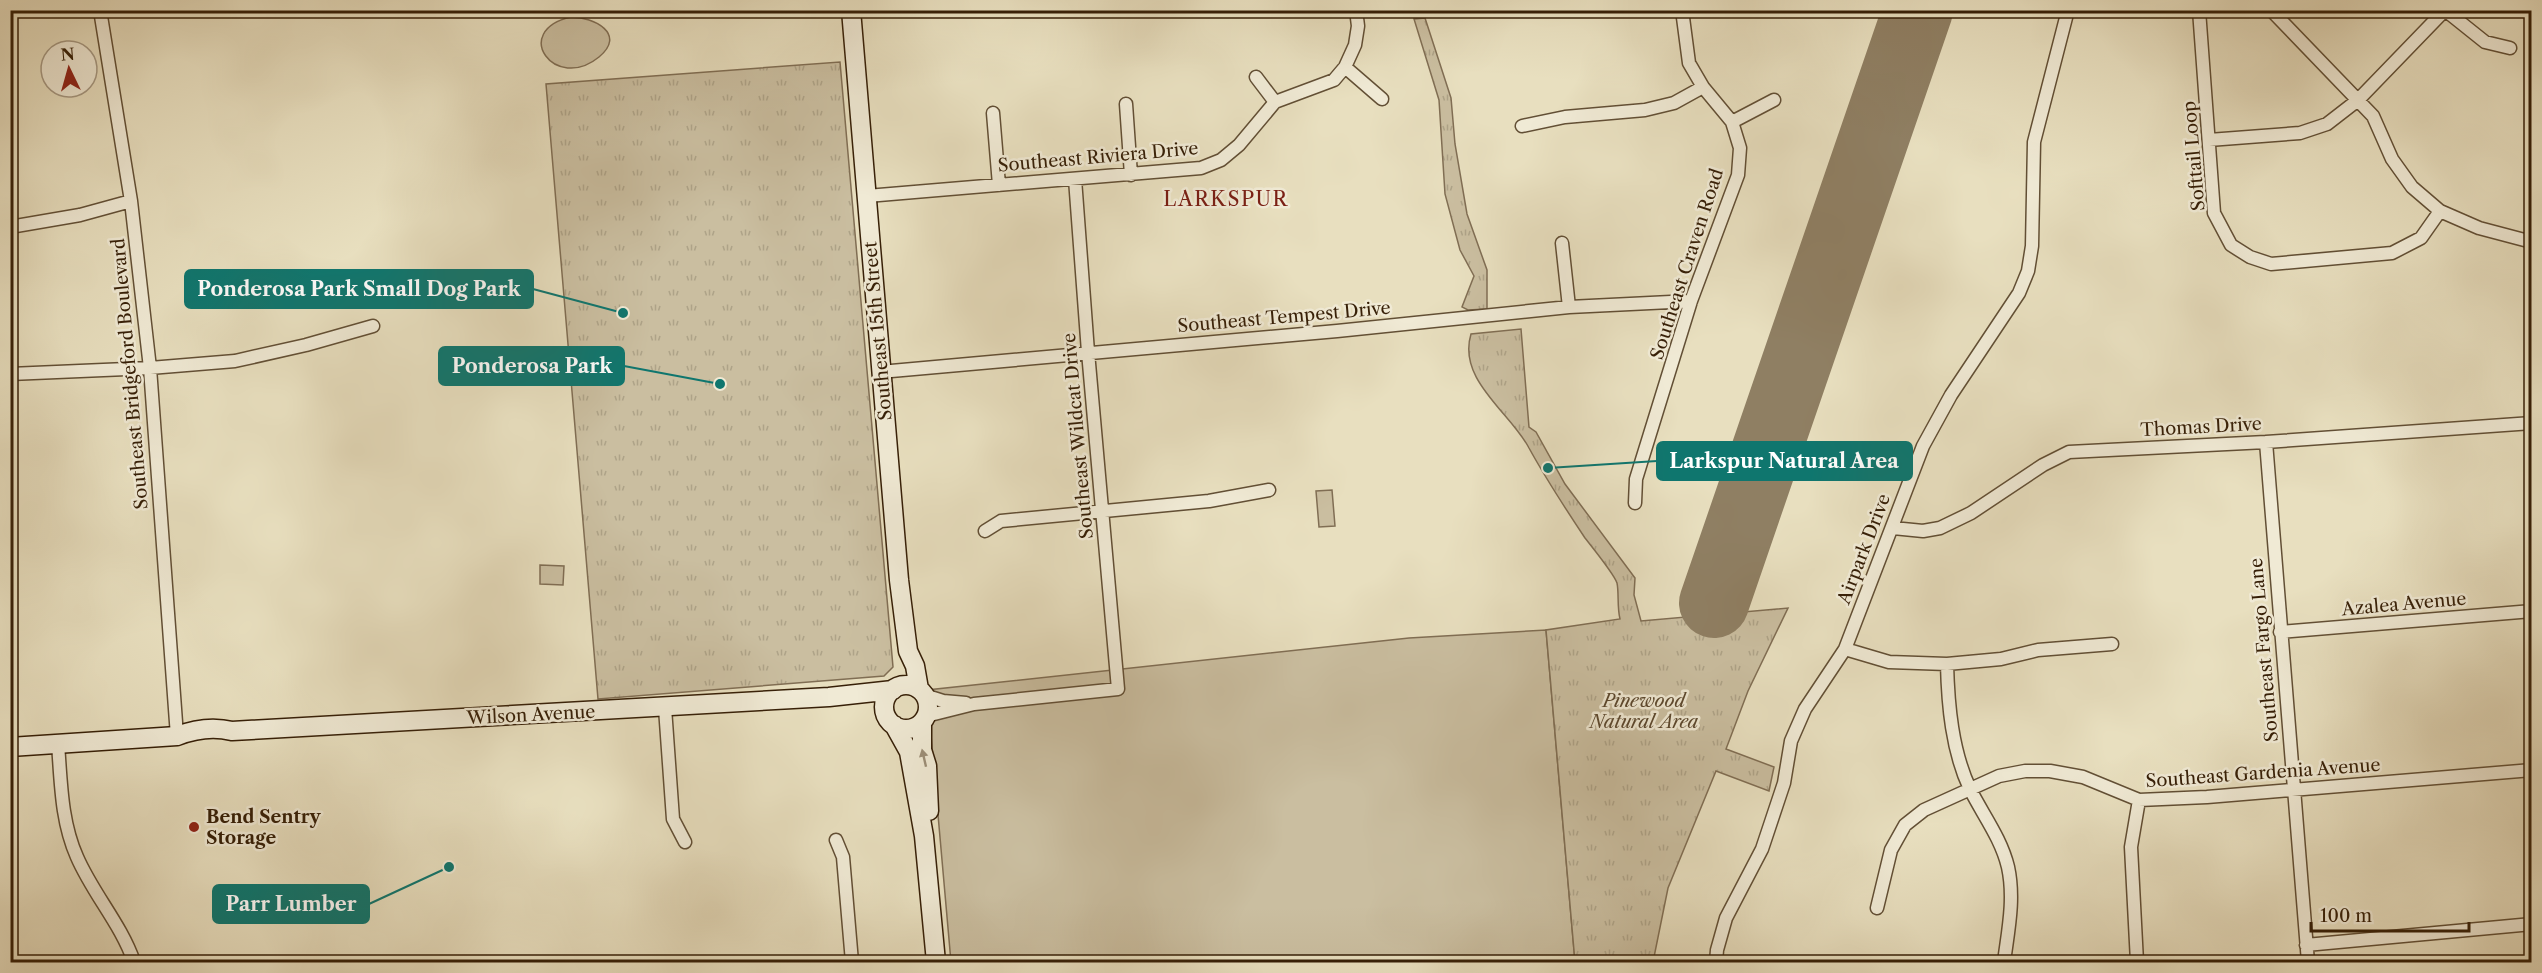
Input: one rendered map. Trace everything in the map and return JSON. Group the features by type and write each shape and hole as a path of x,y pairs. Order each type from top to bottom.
{"main road":[{"name":"Southeast 15th Street","path":"851,10 899,580 908,651 922,692"},
{"name":"Southeast 15th Street","path":"896,688 908,651"},
{"path":"924,836 929,815 927,766 922,750 928,701 922,692 912,686 896,688 885,701 890,720 909,752 924,836 936,963"},
{"name":"Wilson Avenue","path":"10,747 177,736 194,729 219,728 232,732 665,708 829,698 896,688"},
{"name":"Wilson Avenue","path":"829,698 869,706 890,720"},
{"path":"890,720 909,729 924,719"}],"street":[{"name":"Southeast Bridgeford Boulevard","path":"100,10 131,201 150,368 177,736"},
{"name":"Southeast Riviera Drive","path":"867,196 1201,168 1221,160 1239,145 1275,102 1334,80 1345,67 1356,45 1358,26 1356,10"},
{"name":"Southeast Craven Road","path":"1635,503 1636,479 1691,301 1738,175 1740,148 1732,122 1704,87 1689,63 1682,10"},
{"name":"Airpark Drive","path":"1716,963 1717,950 1726,918 1762,849 1784,783 1791,741 1805,709 1845,649 1923,446 1951,395 2019,293 2028,271 2032,246 2034,142 2068,10"},
{"name":"Softtail Loop","path":"2199,10 2214,213 2231,244 2250,257 2271,264 2392,253 2421,238 2440,211"},
{"path":"2271,10 2373,116 2392,159 2412,187 2440,211 2479,228 2532,242"},
{"path":"2210,140 2300,133 2327,124 2358,100 2445,10 2485,42 2510,48"},
{"path":"1345,67 1382,99"},
{"path":"1256,77 1275,102"},
{"path":"1522,126 1565,117 1646,110 1674,103 1704,87"},
{"path":"1732,122 1774,100"},
{"path":"1126,104 1131,175"},
{"path":"993,113 999,185"},
{"name":"Southeast Wildcat Drive","path":"974,704 1118,689 1088,352 1076,179"},
{"path":"10,227 80,215 131,201"},
{"path":"1562,243 1569,307"},
{"name":"Southeast Tempest Drive","path":"880,372 1337,331 1569,307 1691,301"},
{"path":"10,374 150,368 235,361 306,345 373,326"},
{"name":"Thomas Drive","path":"1893,528 1923,531 1940,528 1971,513 2043,465 2069,452 2265,442 2532,423"},
{"name":"Southeast Fargo Lane","path":"2265,442 2308,963"},
{"path":"985,531 1001,521 1209,501 1269,490"},
{"name":"Azalea Avenue","path":"2280,632 2532,611"},
{"path":"1845,649 1889,662 1947,664 2001,659 2038,650 2112,644"},
{"path":"1947,664 1948,704 1956,746 1970,788 1990,822 2008,866 2012,899 2004,963"},
{"path":"922,692 943,701 974,704"},
{"path":"924,719 974,704"},
{"path":"665,708 673,819 685,842"},
{"path":"58,744 65,820 77,858 127,940 134,963"},
{"name":"Southeast Gardenia Avenue","path":"1877,908 1891,850 1905,825 1924,810 2000,776 2025,771 2050,771 2083,777 2139,800 2532,770"},
{"path":"2137,963 2132,847 2139,800"},
{"path":"836,840 843,857 852,963"},
{"path":"2306,945 2532,924"}],"green space":[{"path":"571,17 589,20 604,28 609,34 610,41 607,49 599,57 583,66 567,68 555,64 546,56 541,45 543,34 553,24"},
{"path":"1425,18 1451,98 1455,144 1467,214 1487,270 1487,309 1468,310 1462,307 1474,276 1460,250 1445,194 1439,100 1414,19"},
{"path":"840,62 893,667 884,676 598,699 546,84"},
{"name":"Pinewood Natural Area","path":"1521,329 1529,427 1536,432 1565,484 1635,578 1634,595 1641,621 1788,608 1748,691 1726,749 1774,767 1769,791 1716,771 1668,888 1653,962 1575,962 1546,630 1620,619 1618,587 1612,573 1570,516 1521,435 1478,381 1472,366 1469,351 1471,334"},
{"path":"1332,490 1335,526 1319,527 1316,491"},
{"path":"540,565 564,566 563,585 540,584"},
{"path":"1546,630 1575,962 951,962 927,690 1409,638"}],"runway":[{"path":"1714,603 1918,10"}],"place":[{"name":"Ponderosa Park Small Dog Park","path":"623,313"},
{"name":"Ponderosa Park","path":"720,384"},
{"name":"Larkspur Natural Area","path":"1548,468"},
{"name":"Bend Sentry Storage","path":"194,827"},
{"name":"Parr Lumber","path":"449,867"}],"district":[{"name":"LARKSPUR","path":"1226,199"}]}
